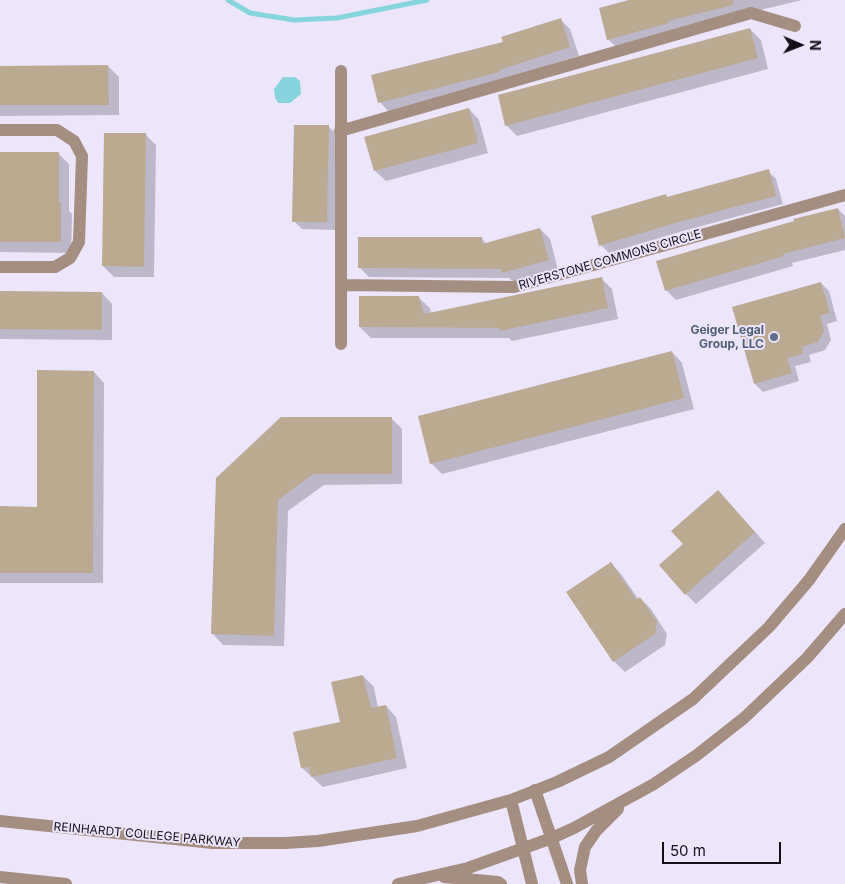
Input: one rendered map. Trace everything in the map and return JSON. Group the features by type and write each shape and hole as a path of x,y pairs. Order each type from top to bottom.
{"street":[{"path":"340,131 751,13 795,26"},
{"path":"341,71 341,344"},
{"path":"0,130 57,130 74,141 82,156 79,242 70,258 56,267 0,267"},
{"name":"RIVERSTONE COMMONS CIRCLE","path":"341,285 514,287 845,194"},
{"name":"REINHARDT COLLEGE PARKWAY","path":"0,821 213,843 285,843 318,841 417,826 511,800 609,757 693,698 769,627 809,580 845,529"},
{"path":"398,884 468,868 552,838 627,800 676,770 744,718 807,658 845,614"},
{"path":"535,790 568,884"},
{"path":"511,800 532,884"},
{"path":"582,884 580,870 585,847 596,831 627,800"},
{"path":"0,876 66,884"},
{"path":"434,876 498,882 501,884"}],"shaded area":[{"path":"283,77 295,77 300,81 301,94 290,103 278,103 275,97 274,89"}],"building":[{"path":"629,0 733,0 733,5 668,21 669,23 607,40 599,8"},
{"path":"561,18 570,47 499,70 500,72 378,103 371,75 503,42 501,37"},
{"path":"750,28 758,58 505,126 498,95"},
{"path":"108,65 109,105 0,105 0,66"},
{"path":"469,108 478,143 374,171 364,137"},
{"path":"294,125 329,125 327,222 292,222"},
{"path":"104,133 146,133 144,267 102,266"},
{"path":"0,152 59,152 61,242 0,242"},
{"path":"769,169 776,196 599,246 591,216 666,194 667,197"},
{"path":"838,208 845,238 783,254 784,256 665,291 656,261 794,221 793,219"},
{"path":"540,228 549,260 502,273 501,269 358,268 358,237 482,237 482,244"},
{"path":"602,277 608,308 500,331 499,328 359,327 359,296 419,296 424,314"},
{"path":"821,282 830,313 820,316 824,331 818,342 802,347 803,354 787,358 792,373 754,384 732,307"},
{"path":"0,291 102,292 102,330 0,329"},
{"path":"672,351 684,398 430,464 418,416"},
{"path":"37,370 94,371 93,573 0,573 0,506 37,507"},
{"path":"281,417 392,417 392,474 313,474 278,500 274,636 211,634 216,478"},
{"path":"718,490 755,532 685,595 659,565 683,544 671,531"},
{"path":"611,562 636,600 640,597 657,622 655,634 613,662 566,592"},
{"path":"363,675 371,708 386,705 397,758 311,777 309,767 301,768 293,732 340,722 331,682"}],"waterway":[{"path":"228,0 250,13 294,20 337,18 427,0"}],"place":[{"name":"Geiger Legal Group, LLC","path":"774,337"}]}
